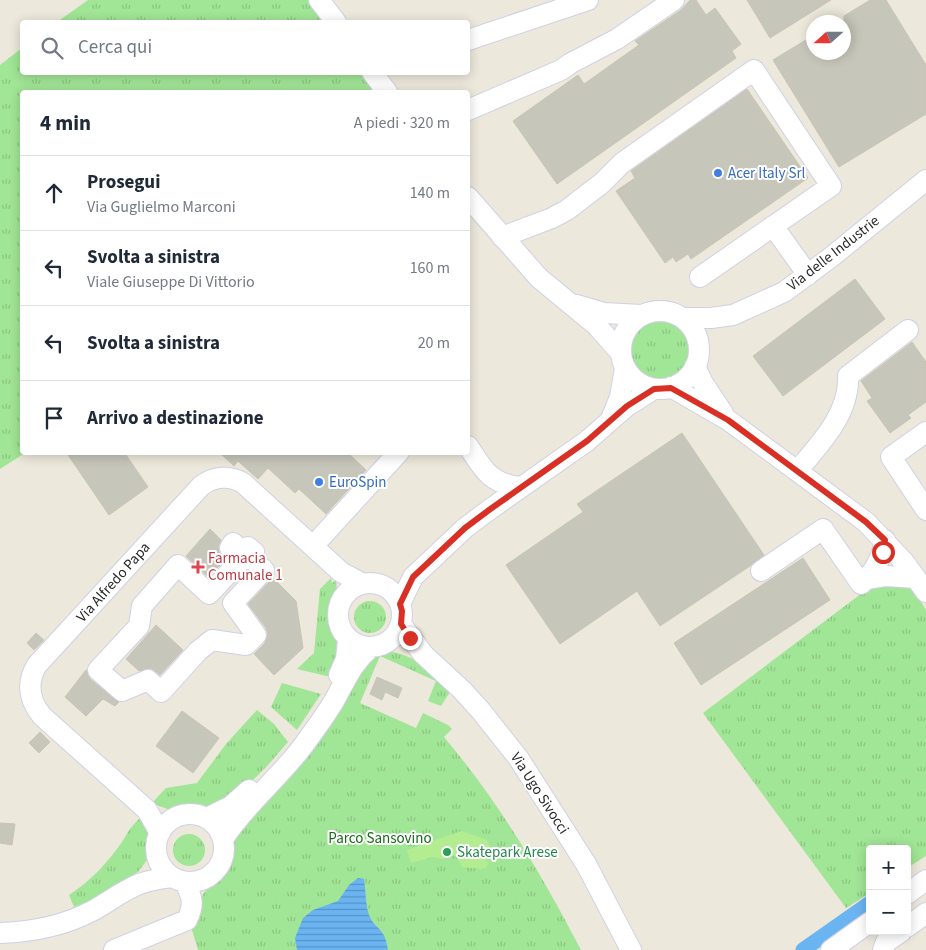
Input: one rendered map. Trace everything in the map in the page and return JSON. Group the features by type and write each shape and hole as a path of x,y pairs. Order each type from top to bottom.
{"street":[{"path":"319,0 334,20"},
{"path":"470,39 588,0"},
{"path":"470,109 562,70 571,63 617,39 674,0"},
{"path":"502,237 552,218 567,210 602,183 622,163 754,70 831,186 700,277"},
{"path":"374,75 386,90"},
{"name":"Via delle Industrie","path":"682,318 711,318 733,315 777,296 808,275 926,180"},
{"path":"470,199 538,278 596,325 623,360 632,378 642,385 662,388 728,420 866,522 885,540 921,585"},
{"path":"522,260 536,232 552,218"},
{"path":"773,226 808,275"},
{"path":"566,300 604,313 641,315"},
{"path":"400,604 413,577 465,528 587,441 611,420 627,406 662,388 685,379 695,366 698,356 698,345 696,334 690,325 673,312 651,311 632,321 625,330 621,341 623,360 620,397 611,420"},
{"name":"Via delle Industrie","path":"698,345 733,315"},
{"path":"796,471 825,438 843,406 848,388 848,376 908,330"},
{"path":"695,366 712,398 728,420"},
{"path":"926,432 891,457 926,510"},
{"path":"470,449 485,472 500,483 520,487"},
{"path":"314,546 393,459"},
{"path":"485,472 489,491 489,510"},
{"name":"Via Alfredo Papa","path":"166,826 42,716 32,701 30,686 33,672 37,665 201,486 209,481 226,477 234,478 243,483 341,572 363,584"},
{"path":"761,571 823,529 861,584 868,579 879,560 885,540"},
{"path":"233,543 243,552 248,547 254,552 252,559 264,570 233,602 256,635 246,644 212,640 198,651 161,692 148,680 122,692 98,670 139,626 142,606 178,565 209,594 242,559 230,548 233,543"},
{"path":"341,572 346,594"},
{"path":"868,579 886,576 921,585"},
{"path":"384,587 413,577"},
{"path":"223,839 236,819 280,775 304,745 333,702 354,665 360,657 387,638 402,611 400,604 391,591 384,587 376,584 363,584 353,588 346,594 338,611 338,621 348,639 355,644 387,638"},
{"name":"Via Ugo Sivocci","path":"387,638 423,654 456,684 481,711 519,759 586,864 631,950"},
{"path":"206,818 231,806 244,795 273,767 297,739 344,666 348,650 348,639"},
{"path":"0,933 46,927 75,918 92,911 132,887 154,879 178,879 201,880 215,871 223,856 223,839 214,824 206,818 184,815 166,826 157,843 157,854 165,871 178,879 192,900 192,910 187,920 114,950"},
{"path":"132,887 147,872 157,854"},
{"path":"911,891 926,880"},
{"path":"911,925 926,913"},
{"path":"831,950 866,925"}],"green space":[{"path":"88,0 315,0 330,20 60,20"},
{"path":"20,50 20,75 372,75 383,90 20,90 20,455 22,455 0,469 0,65"},
{"path":"659,318 677,324 685,332 691,350 685,368 677,376 659,382 641,376 633,368 627,350 633,332 641,324"},
{"path":"331,578 332,583 336,580 337,592 332,620 342,644 331,677 297,669 314,653 320,589"},
{"path":"895,581 913,589 926,610 926,856 911,865 911,845 866,845 866,896 846,908 703,713 874,584"},
{"path":"370,601 376,602 381,606 385,611 385,623 381,628 376,632 370,633 364,632 359,628 355,623 354,617 355,611 359,606 364,602"},
{"name":"Parco Sansovino","path":"387,651 415,660 450,692 441,706 428,701 436,681 380,656 360,703 416,728 423,713 448,725 452,729 444,737 483,787 519,840 581,950 198,950 192,930 203,894 221,877 228,860 231,839 372,656"},
{"path":"282,683 321,694 297,730 271,707"},
{"path":"257,710 274,724 288,742 250,783 205,811 175,812 152,803 166,788 197,783 226,744"},
{"path":"144,818 152,839 151,853 138,872 87,902 74,907 69,895 98,871 116,850 133,825 139,819"},
{"name":"Skatepark Arese","path":"461,831 487,840 490,846 487,848 486,862 489,863 486,868 462,867 456,855 442,859 433,857 411,863 407,850"},
{"path":"189,834 195,835 200,839 204,844 204,856 200,861 195,865 189,866 183,865 178,861 174,856 173,850 174,844 178,839 183,835"}],"water":[{"path":"358,878 364,879 369,915 384,936 388,950 297,950 295,938 303,918 313,910 338,901 349,885"}],"building":[{"path":"690,0 696,0 706,15 715,8 741,44 732,51 736,58 557,184 513,121 578,75 584,84 639,45 635,41 681,10"},
{"path":"747,0 831,0 806,15 770,38"},
{"path":"870,0 886,0 926,65 926,114 839,167 773,60 806,40 806,60 851,60 851,15 846,15"},
{"name":"Acer Italy Srl","path":"747,89 808,178 691,259 688,254 676,262 673,257 665,263 616,191 635,178 631,171"},
{"path":"855,279 885,319 783,396 753,356"},
{"path":"912,342 926,362 926,402 908,415 911,418 890,433 867,401 872,398 861,381"},
{"path":"682,433 764,555 660,626 637,591 560,644 506,565 583,512 577,504"},
{"path":"68,455 126,455 148,487 109,515"},
{"name":"EuroSpin","path":"222,455 350,455 366,470 326,514 299,489 295,493 268,468 258,479 238,461 234,466"},
{"path":"210,529 221,540 218,547 219,552 225,560 208,577 186,556"},
{"path":"803,558 830,600 701,685 674,643"},
{"path":"273,578 296,601 303,648 274,675 254,654 265,643 268,634 266,628 248,604"},
{"path":"156,625 183,650 160,675 151,668 139,671 126,659"},
{"path":"36,633 44,640 34,650 27,643"},
{"path":"86,670 90,679 119,702 115,706 103,699 86,716 65,697"},
{"path":"377,677 402,688 398,698 385,692 382,700 370,694"},
{"path":"182,711 219,738 193,773 156,746"},
{"path":"40,732 50,742 39,753 29,743"},
{"path":"0,823 15,824 12,845 0,843"}],"waterway":[{"path":"803,950 866,906"}],"place":[{"name":"Acer Italy Srl","path":"718,173"},
{"name":"EuroSpin","path":"319,482"},
{"name":"Farmacia Comunale 1","path":"198,567"},
{"name":"Skatepark Arese","path":"447,852"}],"route":[{"path":"410,638 401,624 402,611 400,604 413,577 465,528 587,441 627,406 654,389 671,388 728,420 866,522 885,540 883,552"}]}
